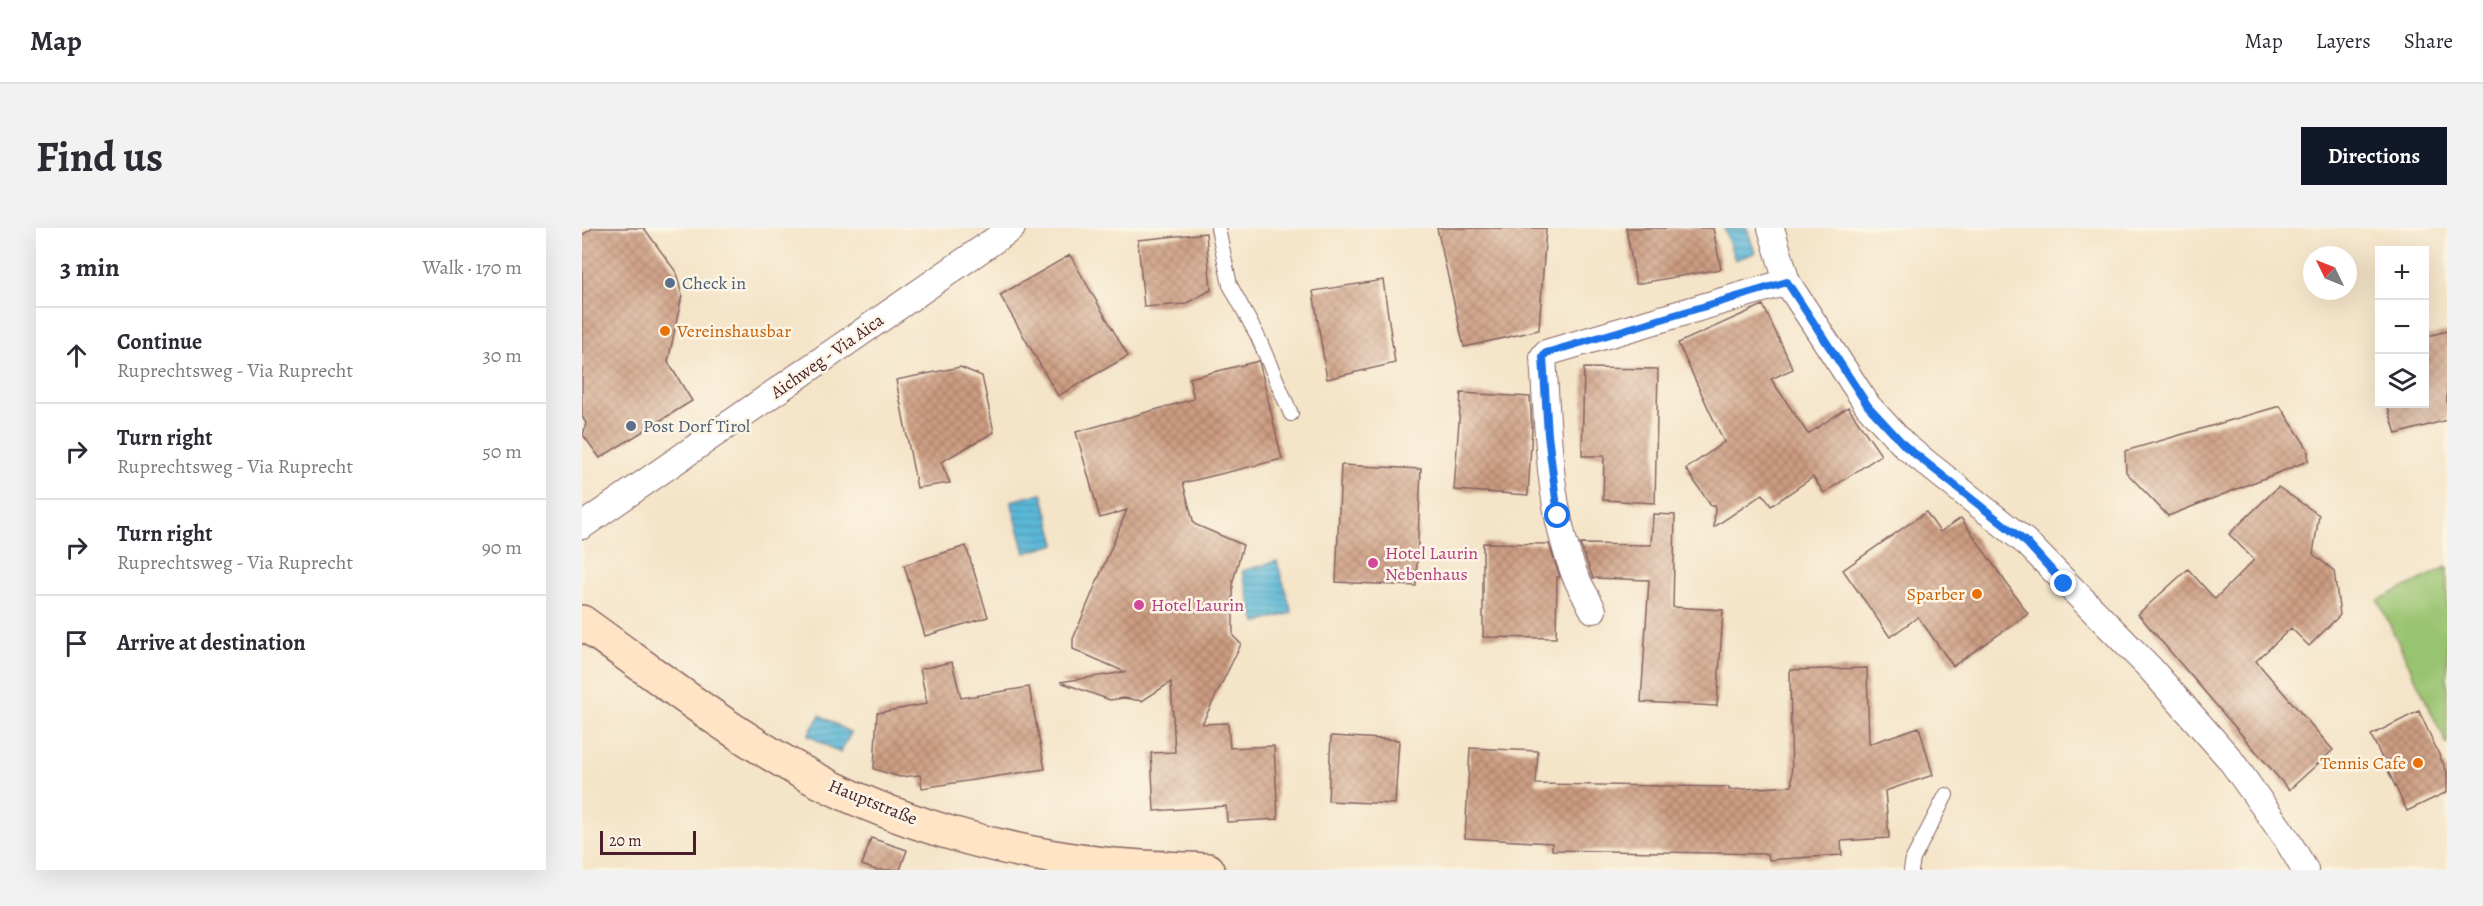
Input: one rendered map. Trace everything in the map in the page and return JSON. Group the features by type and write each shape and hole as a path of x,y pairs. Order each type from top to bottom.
{"street":[{"name":"Aichweg - Via Aica","path":"582,526 1012,228"},
{"path":"1771,228 1787,282 1868,406 1905,446 2027,543 2150,668 2229,758 2286,838 2305,870"},
{"path":"1593,610 1574,573 1558,516 1548,435 1543,357 1546,353 1787,282"},
{"name":"Hauptstraße","path":"582,622 717,719 801,771 874,806 964,836 1036,854 1105,864 1208,870"}],"lane":[{"path":"1218,228 1230,285 1258,337 1291,414"},
{"path":"1911,870 1913,859 1947,795"}],"green space":[{"path":"2447,567 2447,745 2378,600"}],"water":[{"path":"1724,228 1747,228 1755,253 1735,260"},
{"path":"1042,493 1056,544 1025,553 1011,501"},
{"path":"1277,561 1292,613 1256,623 1242,571"},
{"path":"820,715 851,733 840,753 808,735"}],"building":[{"path":"593,228 644,228 676,272 682,295 668,362 692,401 600,458 583,435 586,423 582,417 582,235"},
{"path":"1437,228 1546,228 1539,330 1464,347"},
{"path":"1626,228 1713,228 1721,269 1636,284"},
{"path":"1206,233 1211,290 1185,304 1144,307 1138,240"},
{"path":"1070,255 1128,356 1058,396 1000,295"},
{"path":"1383,280 1395,363 1327,379 1313,291"},
{"path":"1763,305 1793,369 1771,379 1808,434 1848,407 1881,455 1824,493 1813,477 1771,506 1763,494 1714,527 1715,506 1711,506 1686,469 1724,442 1678,343"},
{"path":"2447,331 2447,420 2396,434 2388,408 2429,408 2429,336"},
{"path":"1259,361 1282,459 1183,483 1194,524 1243,545 1233,581 1233,636 1241,644 1202,724 1228,723 1230,748 1274,746 1278,819 1227,822 1226,806 1154,811 1151,753 1175,752 1171,682 1142,701 1124,698 1110,700 1060,682 1125,672 1073,649 1073,639 1127,510 1100,518 1076,432 1194,399 1189,378"},
{"path":"960,367 982,376 994,432 941,462 950,483 917,488 896,380"},
{"path":"1584,368 1658,369 1655,503 1603,500 1604,456 1582,456"},
{"path":"1461,393 1530,397 1532,428 1528,495 1454,490"},
{"path":"2280,406 2308,449 2308,461 2168,516 2126,472 2125,451"},
{"path":"1341,465 1421,469 1416,586 1336,582"},
{"path":"2278,487 2319,515 2313,554 2334,571 2340,615 2309,646 2291,628 2256,661 2333,750 2289,790 2138,614 2188,569 2215,599 2254,560 2229,534"},
{"path":"1926,512 1940,532 1961,518 2028,614 1953,666 1918,617 1890,637 1843,570"},
{"path":"1653,514 1675,515 1673,607 1723,610 1717,706 1641,702 1649,580 1593,578 1580,544 1651,545"},
{"path":"1483,543 1549,544 1560,577 1557,577 1556,638 1483,637"},
{"path":"966,546 988,617 925,636 904,565"},
{"path":"952,662 961,698 1029,687 1045,769 922,788 920,775 900,777 874,769 877,713 927,704 920,669"},
{"path":"1867,668 1869,744 1919,727 1933,775 1885,791 1889,838 1841,841 1842,855 1769,860 1768,854 1552,850 1552,843 1465,838 1470,748 1538,751 1536,784 1729,787 1729,790 1792,786 1790,670"},
{"path":"2419,711 2447,772 2447,792 2407,811 2371,735"},
{"path":"1331,736 1399,740 1395,804 1328,801"},
{"path":"871,838 907,850 900,870 876,870 862,865"}],"place":[{"name":"Check in","path":"670,283"},
{"name":"Vereinshausbar","path":"665,331"},
{"name":"Post Dorf Tirol","path":"631,426"},
{"name":"Hotel Laurin Nebenhaus","path":"1373,563"},
{"name":"Sparber","path":"1977,594"},
{"name":"Hotel Laurin","path":"1139,605"},
{"name":"Tennis Cafe","path":"2418,763"}],"route":[{"path":"1558,516 1548,435 1543,357 1546,353 1787,282 1868,406 1905,446 2027,543 2064,584"}]}
